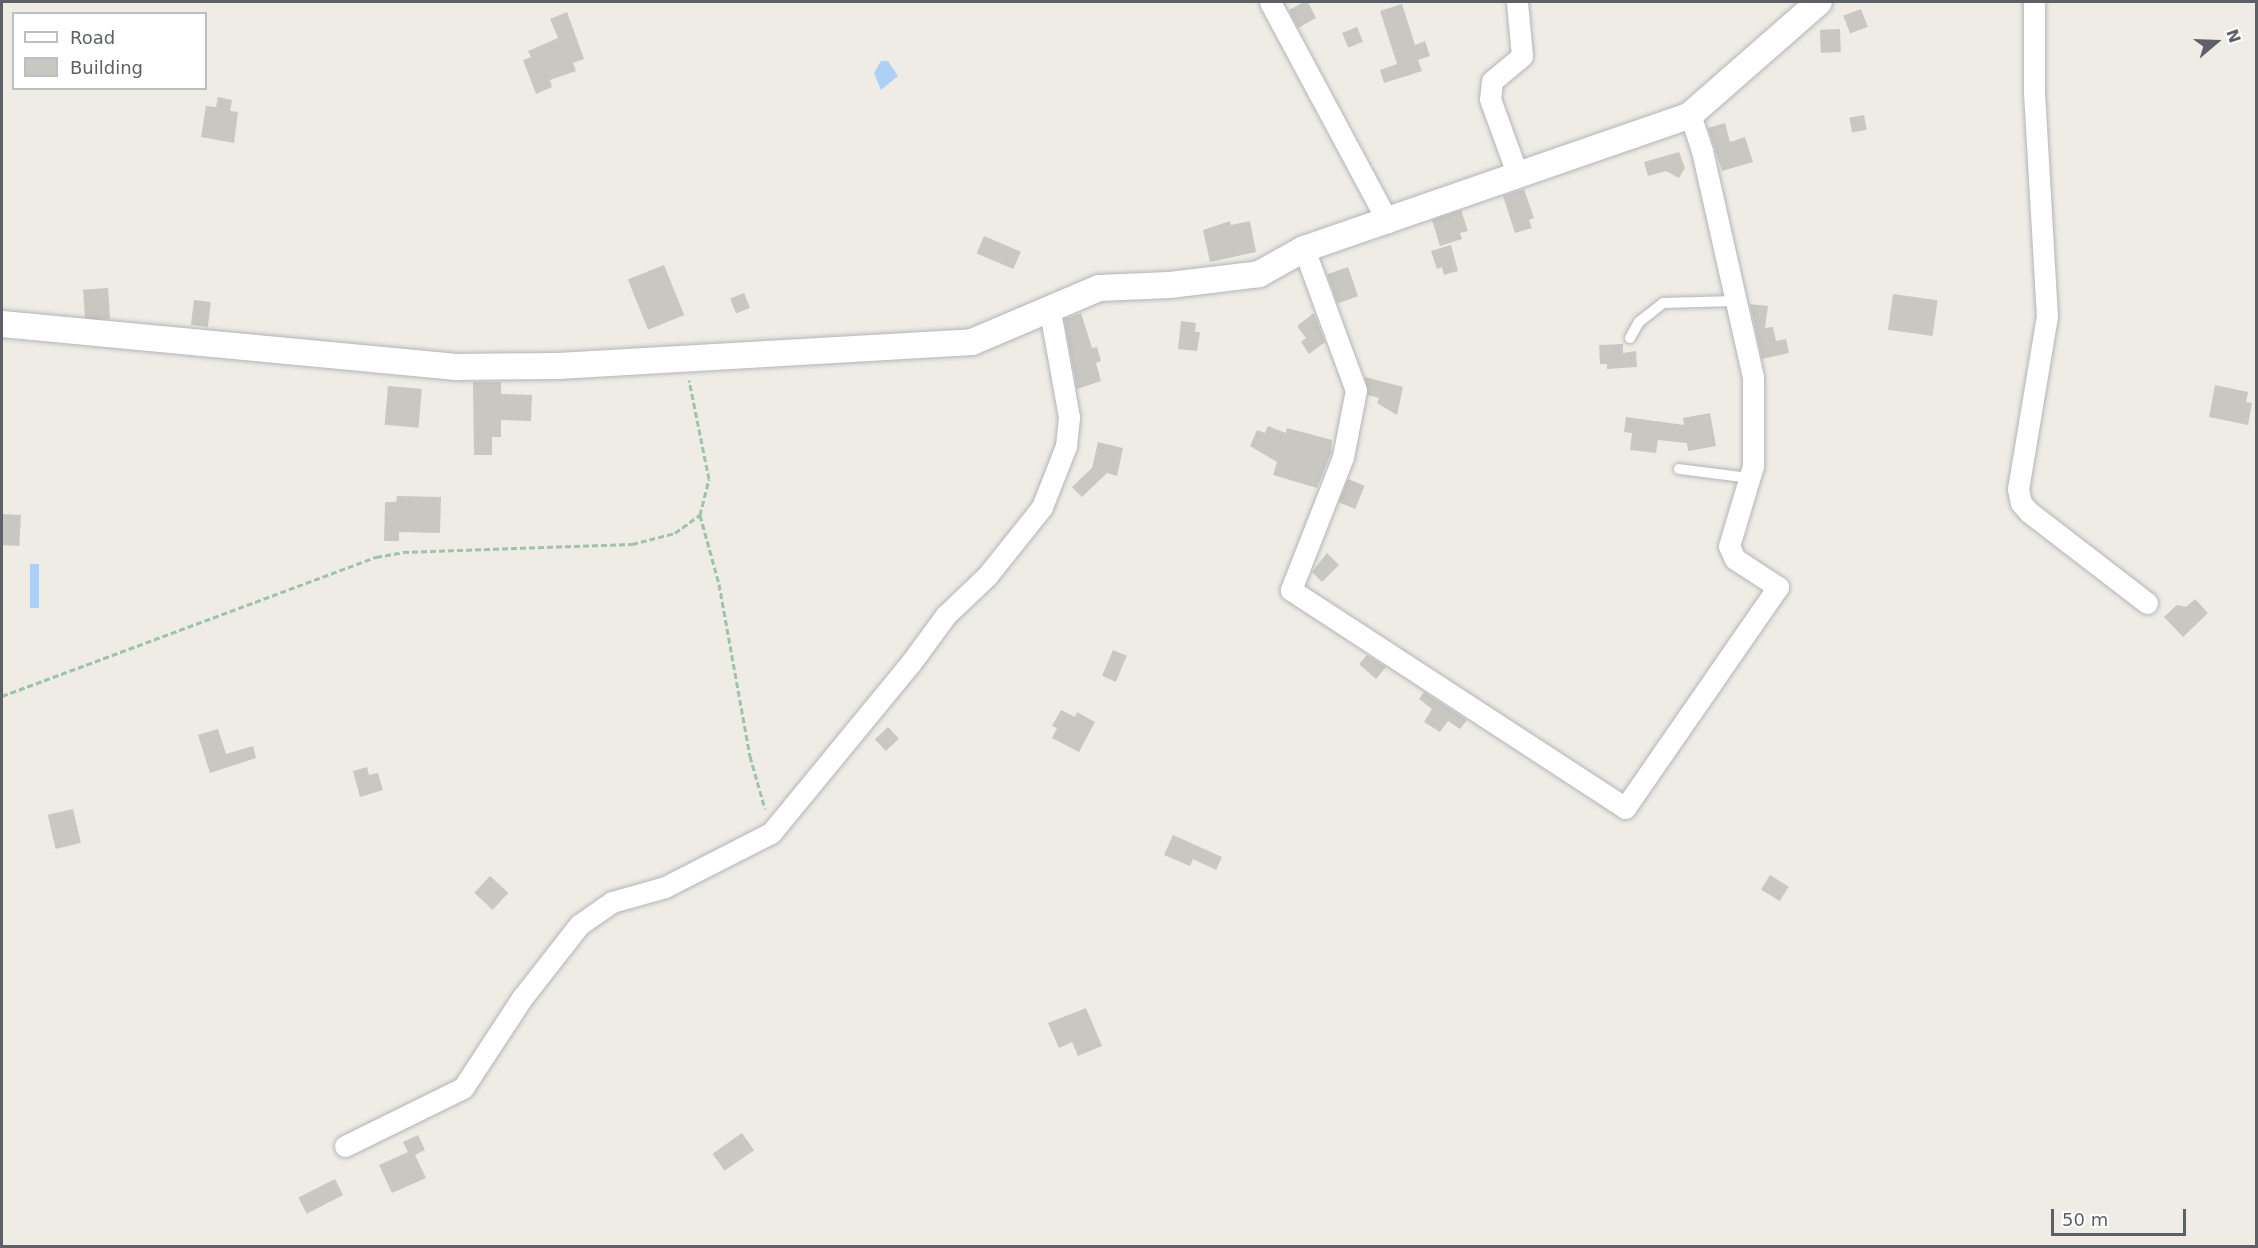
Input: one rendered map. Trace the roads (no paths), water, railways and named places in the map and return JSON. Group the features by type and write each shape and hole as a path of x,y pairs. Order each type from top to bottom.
{"street":[{"path":"1270,2 1388,222"},
{"path":"1517,2 1522,56 1492,81 1490,99 1518,176"},
{"path":"2,324 454,367 558,366 972,342 1050,311 1099,288 1170,285 1259,274 1304,249 1388,222 1690,115 1819,2"},
{"path":"2034,2 2034,92 2047,316 2018,489 2021,503 2029,512 2147,603"},
{"path":"1304,249 1356,390 1343,457 1291,590 1625,808 1778,587 1735,559 1729,546 1752,466 1753,377 1702,151 1690,115"},
{"path":"345,1146 463,1088 522,998 579,925 612,902 665,887 771,833 910,664 946,615 987,576 1042,507 1066,446 1068,417 1050,311"}],"lane":[{"path":"1630,338 1639,322 1663,303 1736,301"},
{"path":"1679,469 1749,478"}],"water":[{"path":"881,61 888,61 898,76 881,90 874,73"},
{"path":"30,564 39,564 39,608 30,608"}]}
